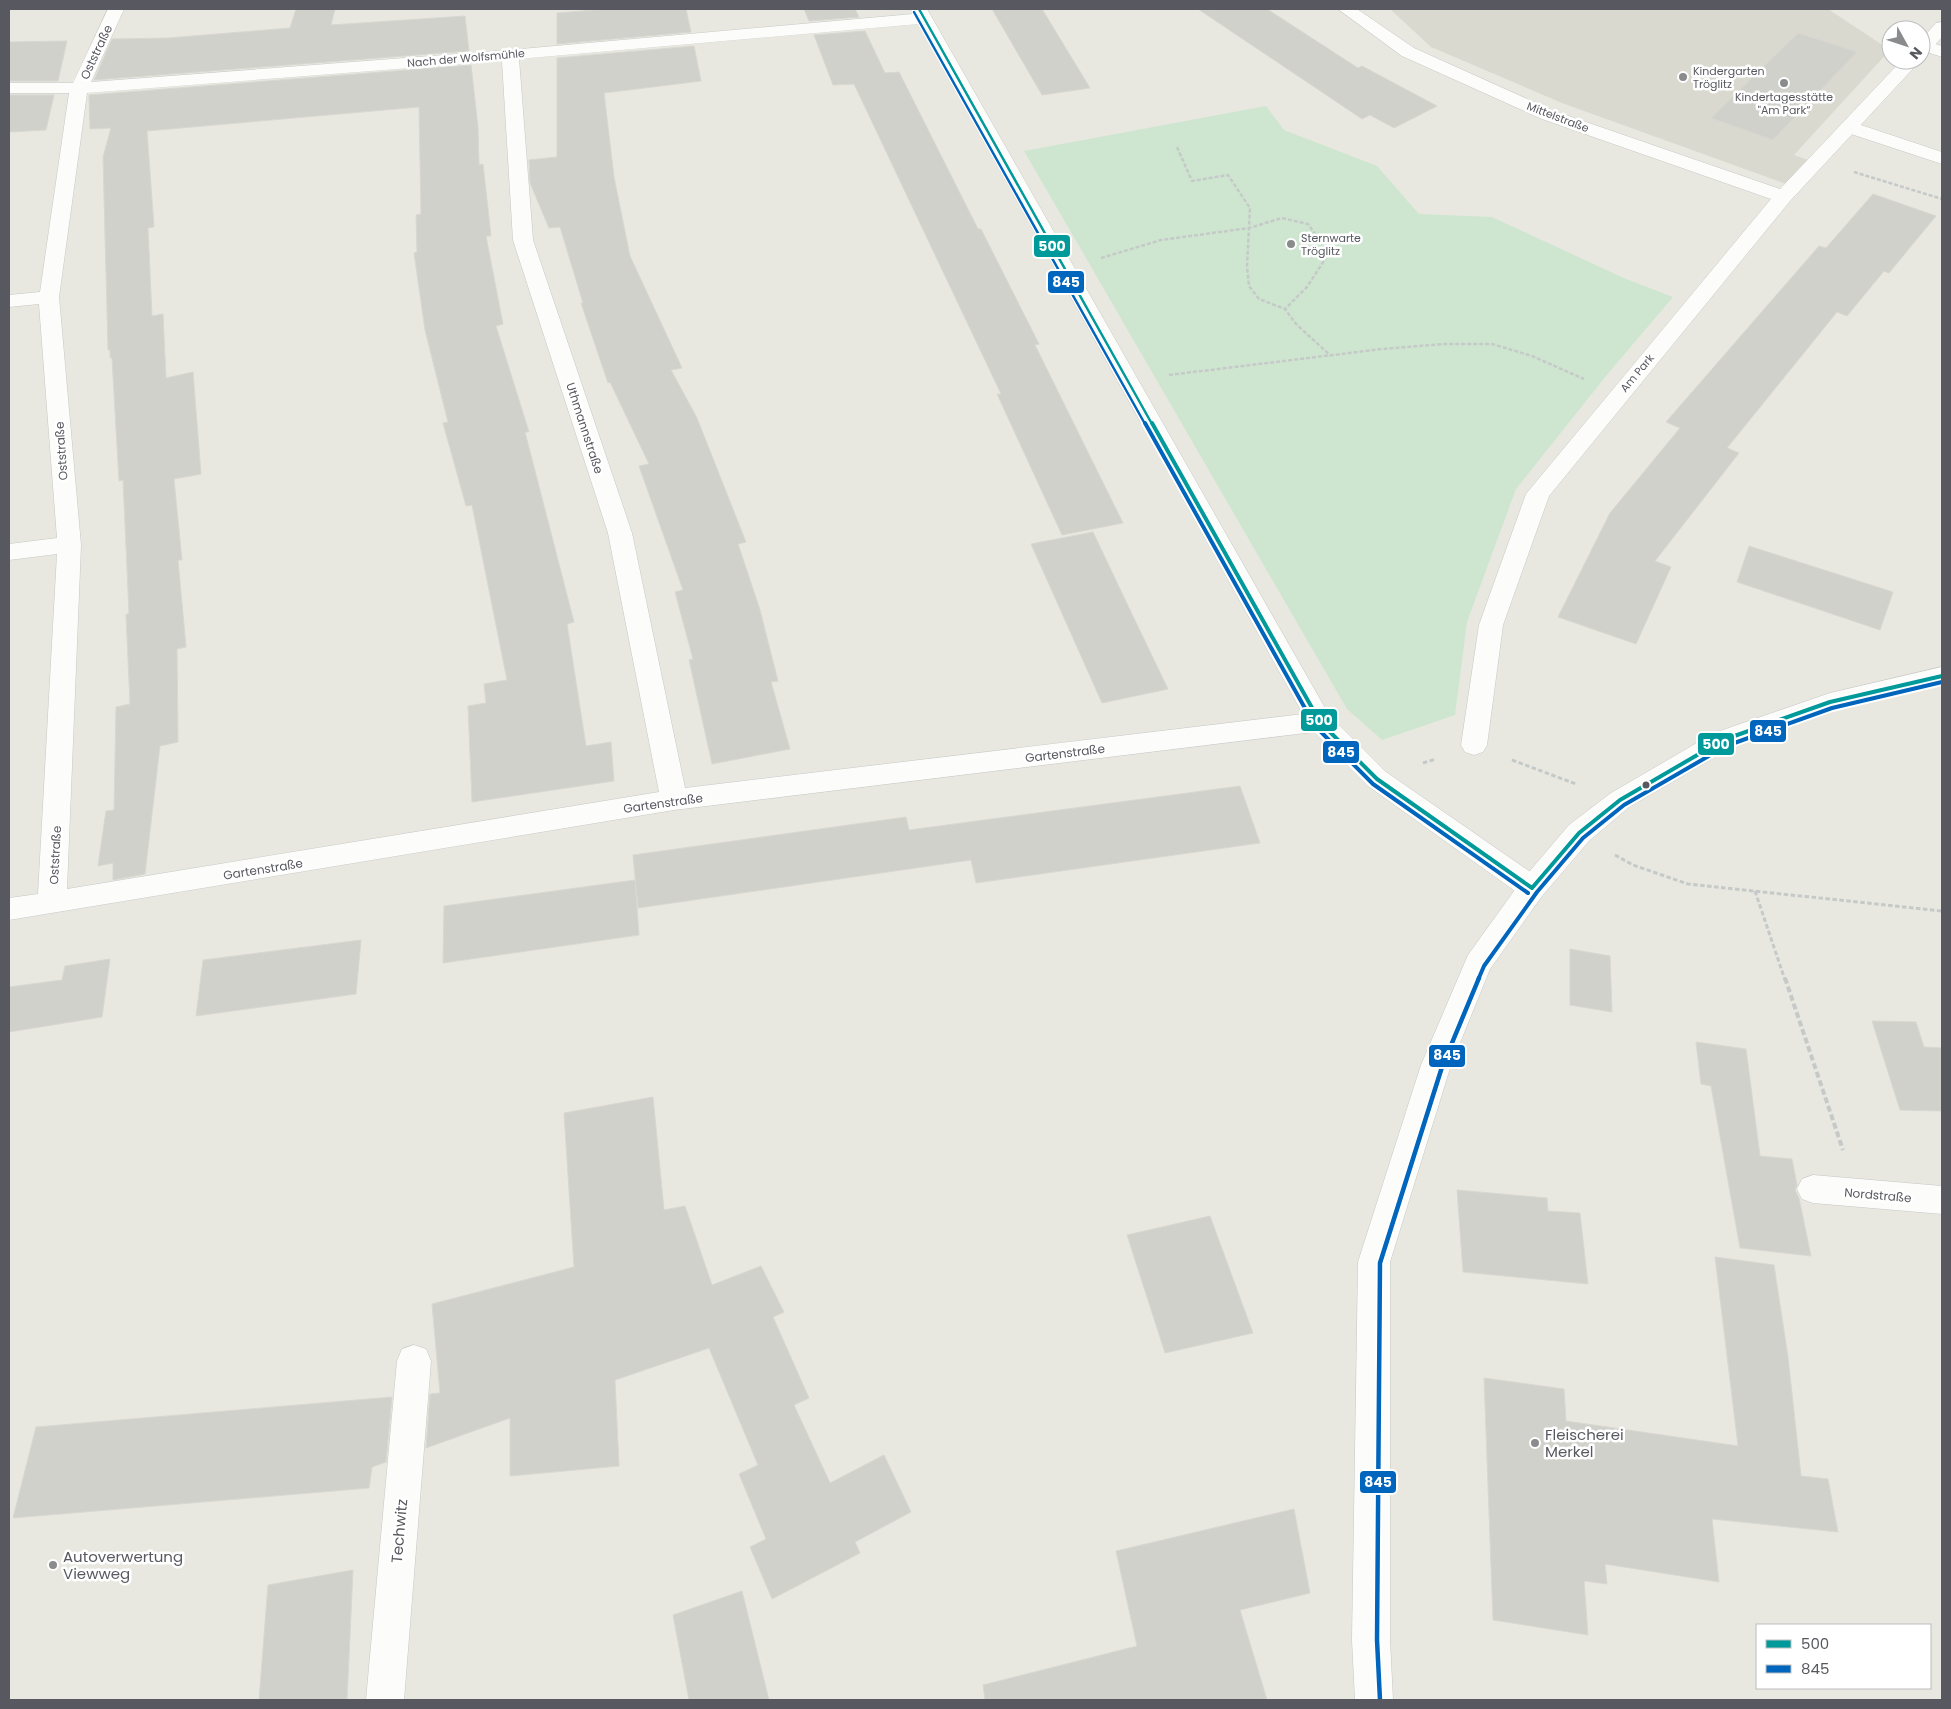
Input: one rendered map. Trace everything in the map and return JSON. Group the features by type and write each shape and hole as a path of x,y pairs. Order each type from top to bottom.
{"street":[{"name":"Oststraße","path":"52,903 68,545 50,297 79,88 116,9"},
{"name":"Mittelstraße","path":"1346,9 1408,52 1548,115 1783,198"},
{"name":"Nach der Wolfsmühle","path":"9,88 79,88 510,54 921,13"},
{"path":"921,13 1320,722 1377,779 1532,888"},
{"name":"Am Park","path":"1931,39 1942,27"},
{"name":"Uthmannstraße","path":"510,54 523,240 620,532 674,800"},
{"name":"Am Park","path":"1474,745 1490,625 1538,494 1783,198 1816,160 1902,70"},
{"path":"1849,127 1942,158"},
{"path":"9,301 50,297"},
{"path":"9,552 68,545"},
{"path":"1374,1700 1371,1640 1374,1262 1436,1065 1478,963 1532,888 1579,833 1620,800 1723,740 1830,702 1942,676"},
{"name":"Gartenstraße","path":"9,909 674,800 1320,722"},
{"name":"Nordstraße","path":"1813,1189 1942,1200"},
{"name":"Techwitz","path":"386,1700 414,1361"}],"path":[{"path":"1177,147 1192,180 1228,175 1250,208 1247,266 1249,286 1259,299 1285,309 1296,324 1332,357"},
{"path":"1816,160 1942,199"},
{"path":"1065,269 1161,240 1250,228 1282,218 1308,224 1329,254 1307,287 1285,309"},
{"path":"1129,382 1221,368 1332,357 1382,349 1443,344 1492,344 1532,356 1577,375 1616,399"},
{"path":"1474,745 1620,800"},
{"path":"1579,833 1633,866 1688,884 1942,911"},
{"path":"1755,891 1858,1193"}],"shaded area":[{"name":"Kindergarten Tröglitz","path":"1390,9 1828,9 1881,44 1881,60 1794,155 1808,160 1786,184 1562,103 1431,47"}],"green space":[{"path":"1266,106 1284,130 1377,166 1419,214 1492,217 1626,279 1673,297 1606,376 1516,489 1467,622 1455,715 1382,740 1347,709 1024,151"}],"building":[{"path":"296,9 335,9 331,25 465,16 469,51 94,80 112,39 168,38 290,28"},
{"path":"608,9 686,9 691,32 557,44 557,13"},
{"path":"804,9 855,9 859,17 809,21"},
{"path":"992,9 1042,9 1090,88 1042,95"},
{"path":"1198,9 1267,9 1358,68 1362,66 1437,106 1394,128 1370,115 1362,119"},
{"path":"865,31 885,73 899,72 978,229 981,229 1039,344 1035,345 1123,523 1062,535 997,394 1001,394 854,84 833,85 814,35"},
{"path":"1798,33 1857,52 1773,140 1711,118"},
{"path":"67,41 58,81 9,81 9,42"},
{"path":"694,46 701,81 604,93 614,177 630,256 682,368 671,370 697,418 746,542 738,544 760,610 778,681 771,682 790,749 712,764 689,660 693,659 675,592 683,590 639,466 649,464 610,382 608,383 581,303 583,303 560,227 549,228 530,183 529,160 557,157 557,58"},
{"path":"471,65 478,127 479,165 483,164 491,236 486,236 503,324 496,326 529,432 525,432 574,622 567,624 586,746 611,742 614,781 472,802 468,706 486,703 484,684 507,680 472,505 466,506 443,423 448,422 425,330 414,253 417,252 416,215 421,214 419,107 147,131 154,227 148,228 152,316 163,314 166,378 193,372 201,474 174,479 182,560 178,560 186,647 177,649 178,742 160,746 145,874 113,880 113,863 98,866 106,811 114,810 116,707 130,704 126,614 129,614 123,480 119,481 112,358 110,358 110,350 108,350 103,157 111,128 90,129 89,95"},
{"path":"9,95 54,95 46,130 9,132"},
{"path":"1873,194 1936,216 1889,273 1884,271 1847,316 1837,312 1727,448 1739,453 1655,561 1671,567 1636,644 1558,617 1610,513 1680,428 1666,422 1819,246 1826,248"},
{"path":"1093,532 1168,689 1102,703 1031,544"},
{"path":"1749,546 1893,592 1880,630 1737,582"},
{"path":"1240,786 1260,843 976,883 971,860 638,908 633,855 906,817 909,830"},
{"path":"635,880 639,935 443,963 444,906"},
{"path":"361,940 356,994 196,1016 203,960"},
{"path":"1570,949 1610,956 1612,1012 1570,1005"},
{"path":"110,959 102,1017 9,1032 9,987 62,980 65,966"},
{"path":"1872,1021 1916,1022 1924,1047 1942,1048 1942,1111 1900,1110"},
{"path":"1696,1042 1746,1049 1760,1156 1792,1159 1797,1185 1795,1190 1799,1198 1811,1256 1740,1248 1711,1086 1701,1084"},
{"path":"653,1097 664,1210 685,1206 712,1285 761,1266 784,1312 773,1317 809,1398 794,1405 830,1483 884,1455 911,1512 855,1542 860,1553 772,1599 750,1547 766,1539 739,1474 758,1465 709,1348 615,1380 619,1466 510,1476 510,1418 426,1448 430,1394 440,1393 432,1304 574,1267 564,1113"},
{"path":"1457,1190 1547,1198 1548,1211 1580,1213 1588,1284 1463,1272"},
{"path":"1210,1216 1253,1333 1165,1353 1127,1235"},
{"path":"1715,1257 1774,1265 1788,1357 1801,1476 1828,1479 1838,1532 1712,1519 1719,1582 1605,1564 1607,1584 1584,1581 1588,1635 1493,1620 1484,1378 1564,1389 1566,1421 1738,1446"},
{"path":"392,1397 386,1462 372,1467 369,1488 13,1518 36,1427"},
{"path":"1294,1509 1310,1593 1240,1610 1267,1700 985,1700 983,1685 1137,1646 1116,1551"},
{"path":"353,1570 347,1700 259,1700 268,1585"},
{"path":"742,1591 769,1700 689,1700 673,1615"}],"transit line":[{"name":"500","path":"919,9 1320,722 1377,779 1532,888"},
{"name":"845","path":"914,12 1315,726 1373,784 1528,893"},
{"name":"500","path":"1532,888 1579,833 1620,800 1723,740 1830,702 1942,676"},
{"name":"845","path":"1380,1700 1377,1640 1380,1263 1442,1067 1484,966 1537,892 1583,838 1624,805 1726,746 1832,708 1942,682"}],"place":[{"name":"Kindergarten Tröglitz","path":"1683,77"},
{"name":"Kindertagesstätte \"Am Park“","path":"1784,83"},
{"name":"Sternwarte Tröglitz","path":"1291,244"},
{"name":"Fleischerei Merkel","path":"1535,1443"},
{"name":"Autoverwertung Viewweg","path":"53,1565"}]}
